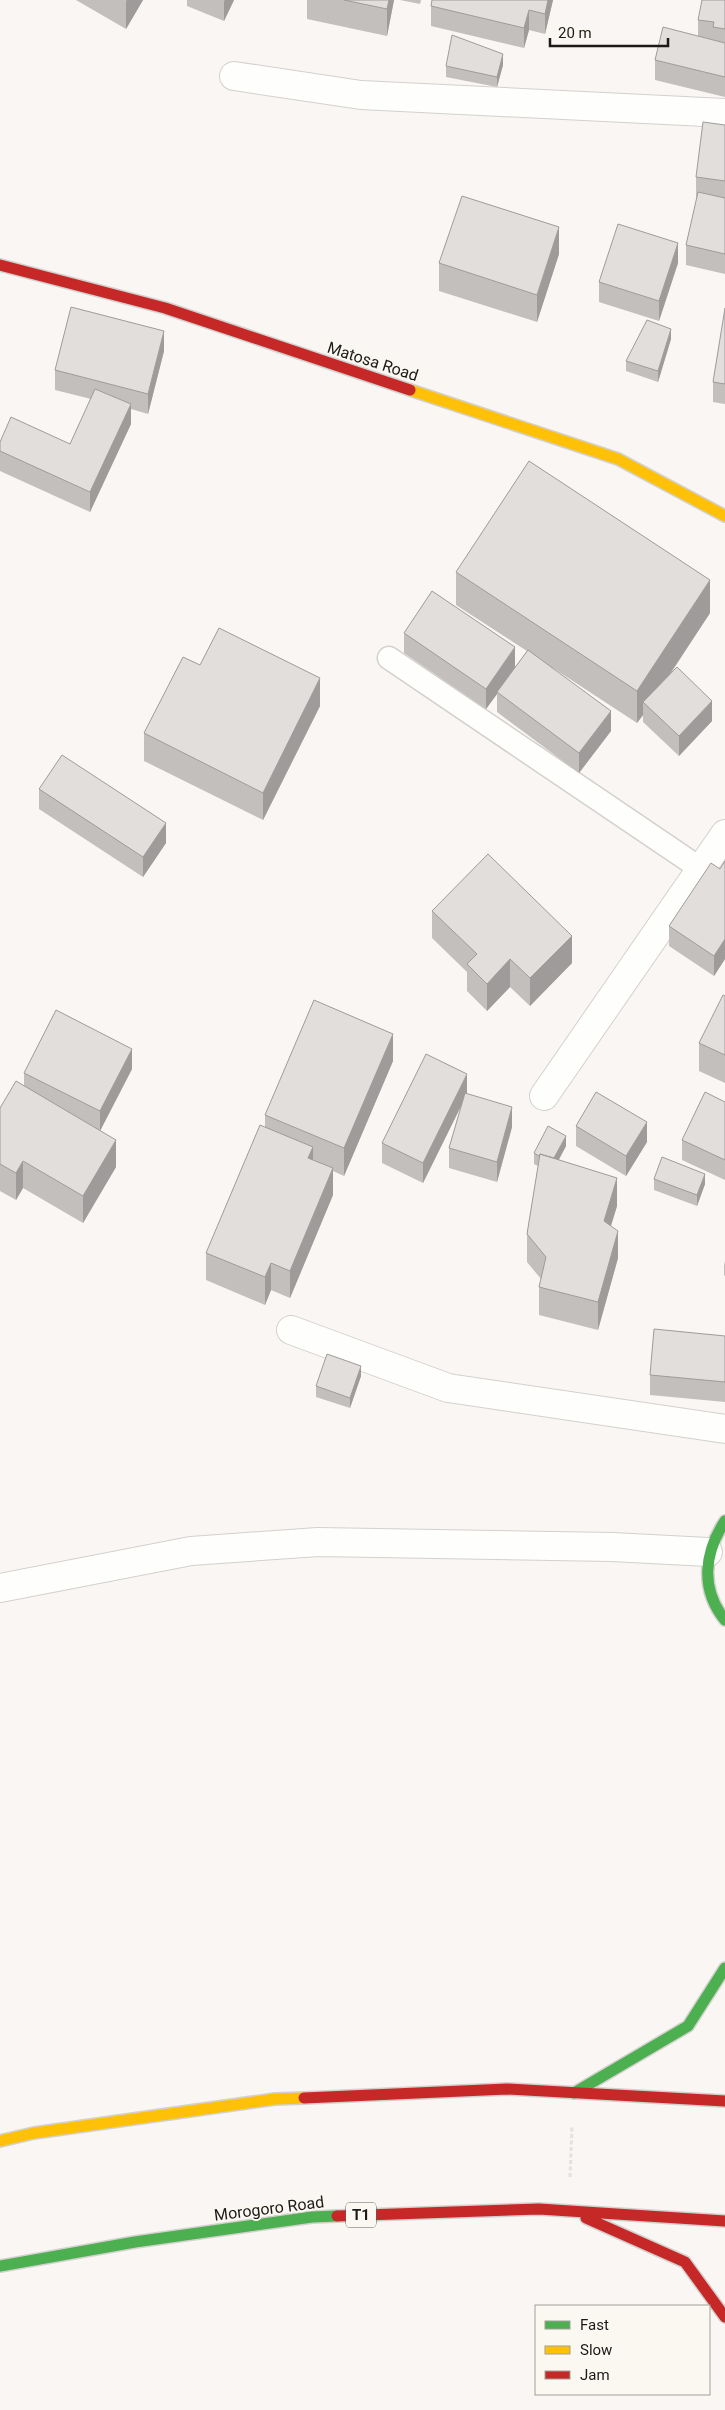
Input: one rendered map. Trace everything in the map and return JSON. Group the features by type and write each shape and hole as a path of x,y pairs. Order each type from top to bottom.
{"main road":[{"name":"Matosa Road","path":"0,265 165,308 618,459 725,516"},
{"path":"725,1522 716,1532 708,1552 706,1575 710,1596 725,1620"},
{"path":"574,2093 688,2026 725,1968"},
{"path":"0,2142 34,2132 275,2099 506,2089 725,2101"},
{"name":"Morogoro Road","path":"0,2266 135,2242 312,2217 539,2209 725,2221"},
{"path":"568,2211 685,2262 725,2317"}],"street":[{"path":"234,76 361,95 725,113"},
{"path":"544,1096 725,834"},
{"path":"291,1330 448,1388 725,1429"},
{"path":"0,1588 190,1551 318,1542 612,1547 708,1552"}],"lane":[{"path":"389,658 701,869"}],"path":[{"path":"568,2211 574,2093"}],"building":[{"path":"344,0 389,0 387,9"},
{"path":"432,0 548,0 545,14 529,10 524,28 431,6"},
{"path":"702,0 725,0 725,29 713,27 714,22 698,20"},
{"path":"663,27 725,43 725,77 655,60"},
{"path":"452,35 503,54 497,77 446,66"},
{"path":"703,122 725,125 725,181 696,177"},
{"path":"698,192 725,198 725,254 686,245"},
{"path":"462,196 559,227 537,295 439,263"},
{"path":"618,224 678,243 659,301 599,282"},
{"path":"71,307 164,331 148,394 55,370"},
{"path":"725,308 725,384 713,382"},
{"path":"647,320 671,329 658,371 626,361"},
{"path":"95,389 131,404 90,492 0,451 0,442 11,417 70,444"},
{"path":"529,461 710,580 637,691 456,572"},
{"path":"432,591 515,647 486,689 404,633"},
{"path":"219,628 320,678 263,793 144,733 183,657 200,665"},
{"path":"528,650 611,711 579,753 497,692"},
{"path":"677,667 712,701 679,736 643,702"},
{"path":"62,755 166,823 143,857 39,789"},
{"path":"488,854 572,936 530,978 510,959 487,984 467,964 477,954 432,911"},
{"path":"725,861 725,939 714,956 669,926 711,863 720,869"},
{"path":"723,995 725,996 725,1055 699,1043"},
{"path":"314,1000 393,1034 344,1148 265,1115"},
{"path":"56,1010 132,1049 100,1111 24,1073"},
{"path":"426,1054 467,1074 423,1163 382,1143"},
{"path":"16,1081 116,1140 83,1196 23,1161 16,1173 0,1164 0,1108"},
{"path":"596,1092 647,1122 626,1156 576,1126"},
{"path":"705,1092 725,1102 725,1160 682,1140"},
{"path":"465,1093 512,1107 497,1162 449,1148"},
{"path":"260,1125 313,1147 308,1158 333,1168 290,1271 271,1263 265,1277 206,1253"},
{"path":"548,1126 566,1136 554,1158 540,1154 539,1156 534,1153"},
{"path":"540,1154 617,1178 604,1221 618,1231 598,1302 539,1287 546,1257 527,1234"},
{"path":"662,1157 705,1174 697,1195 654,1179"},
{"path":"654,1329 725,1336 725,1382 650,1375"},
{"path":"327,1354 361,1366 350,1398 316,1386"}],"traffic: fast":[{"path":"725,1521 713,1546 709,1558 708,1571 708,1583 712,1596 725,1620"},
{"path":"574,2093 688,2026 725,1968"},
{"path":"0,2266 135,2242 312,2217 337,2216"}],"traffic: slow":[{"path":"410,390 618,459 725,516"},
{"path":"0,2141 34,2133 275,2099 304,2098"}],"traffic: jam":[{"path":"0,265 165,308 410,390"},
{"path":"304,2098 507,2089 725,2101"},
{"path":"337,2216 539,2209 725,2221"},
{"path":"586,2218 685,2262 725,2317"}]}
